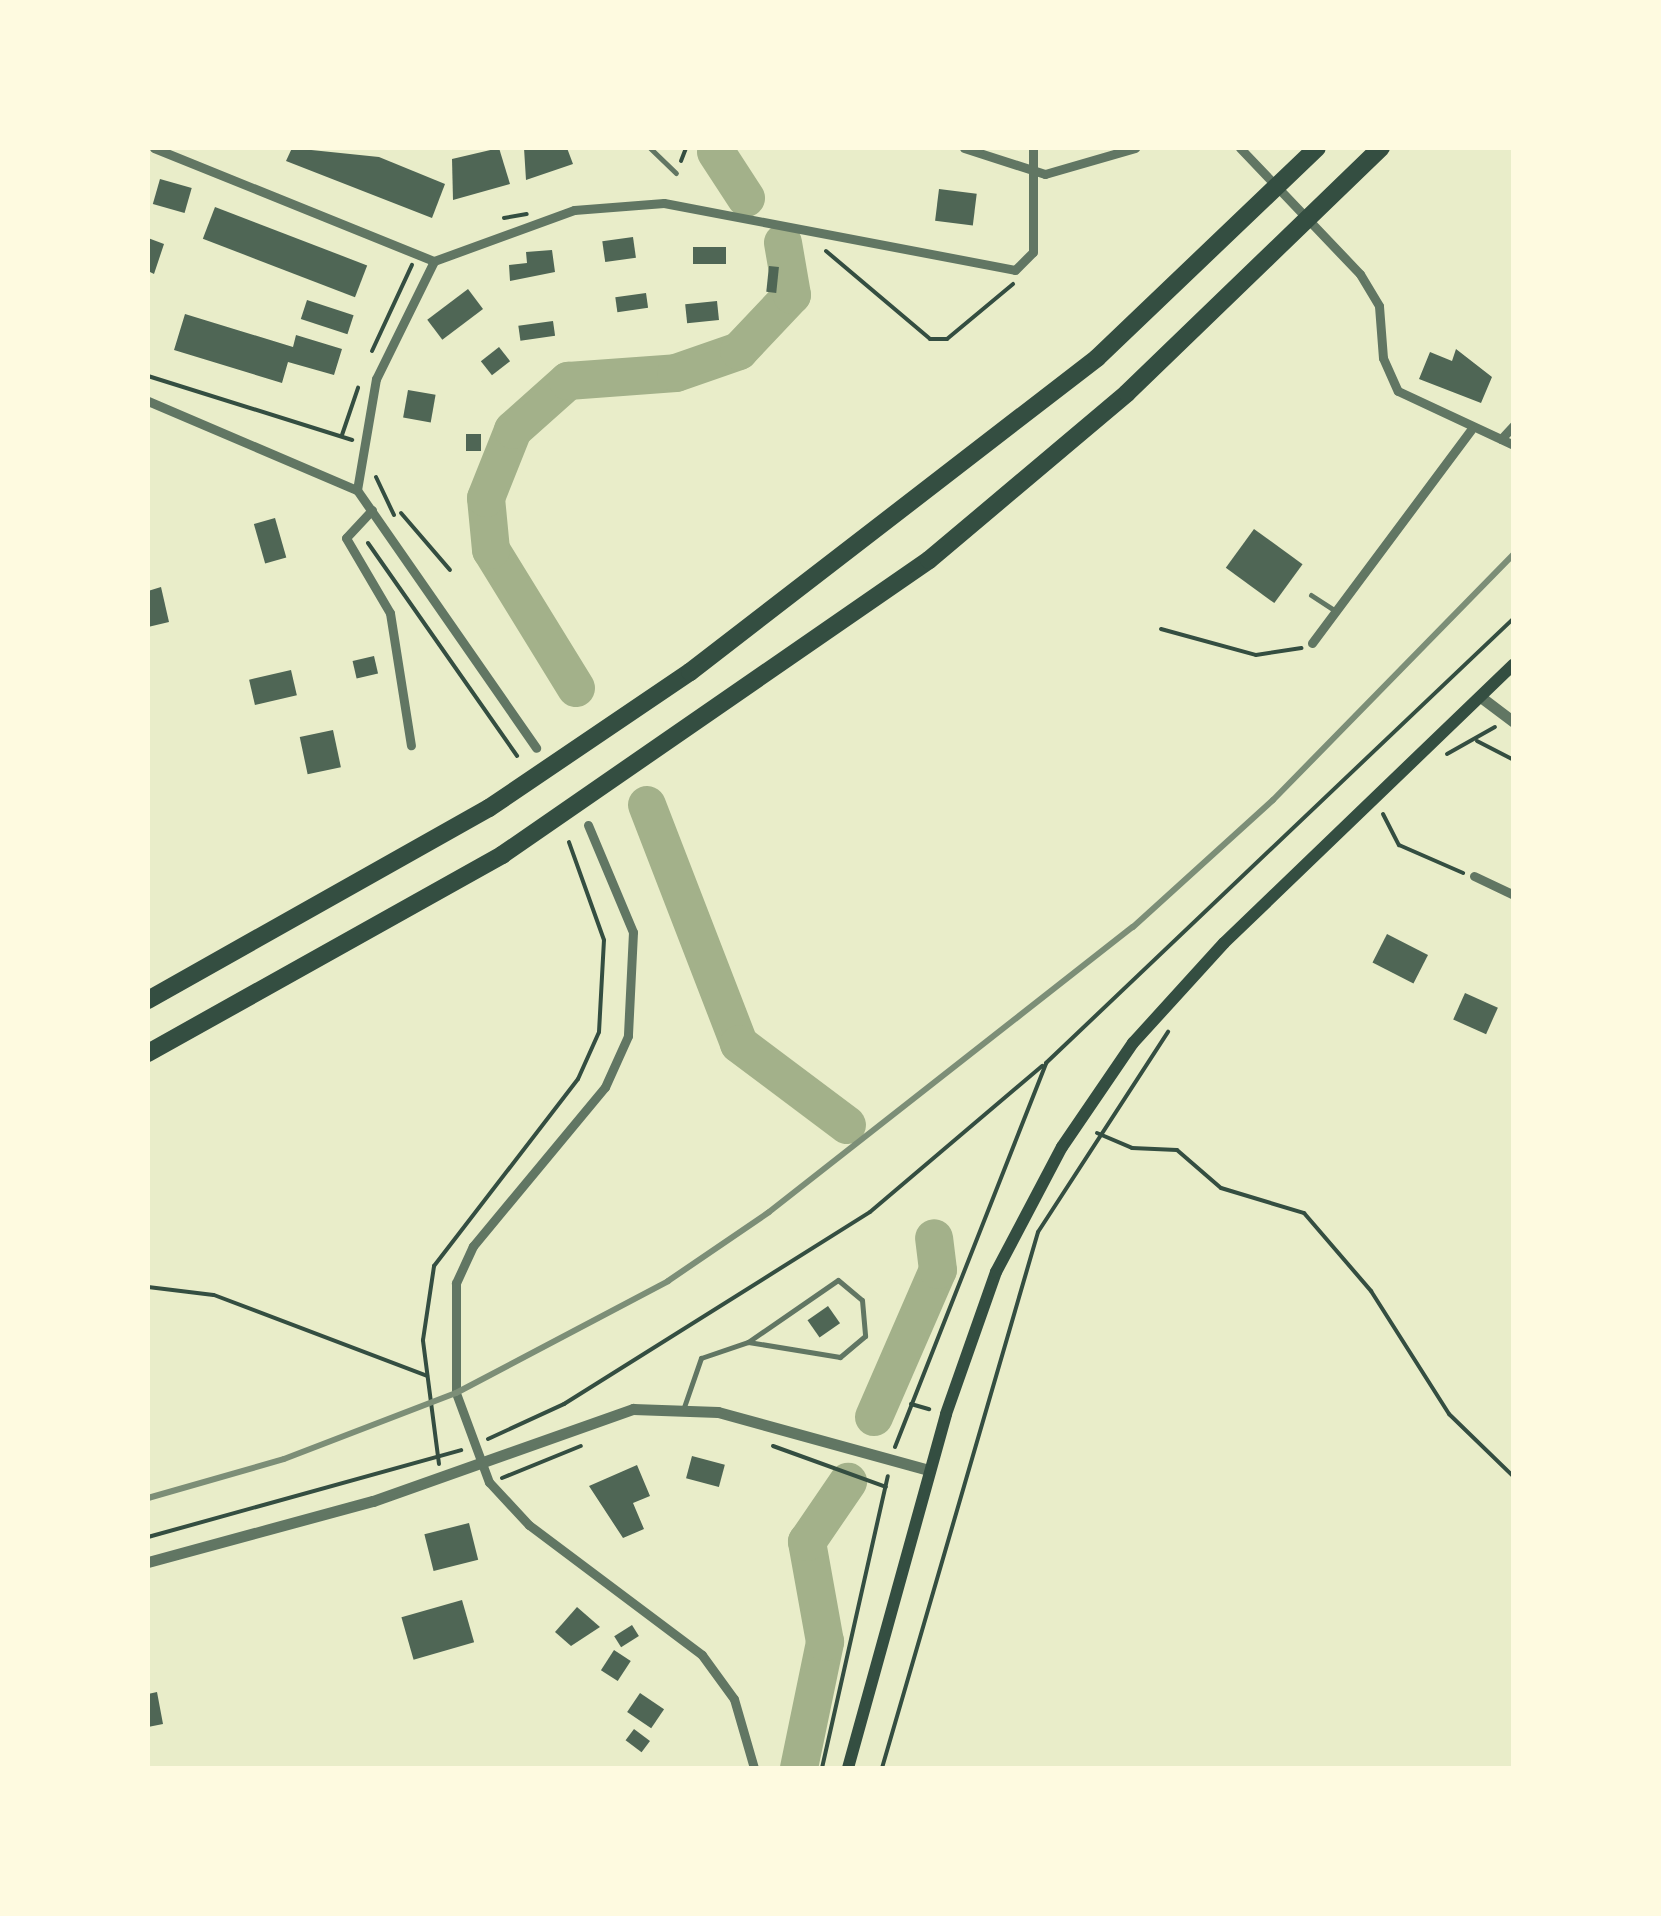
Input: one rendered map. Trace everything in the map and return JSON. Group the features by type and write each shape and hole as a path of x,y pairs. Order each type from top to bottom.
{"highway":[{"path":"148,1000 489,808 690,672 1097,358 1317,148"},
{"path":"148,1053 502,855 914,572 1128,393 1381,148"}],"main road":[{"path":"848,1768 928,1470 996,1272 1062,1147 1133,1044 1224,942 1514,664"}],"street":[{"path":"154,148 434,261 574,210 664,202 1015,270 1028,264 1033,252 1029,171 1033,148"},
{"path":"964,148 1029,171 1071,172 1135,148"},
{"path":"1242,149 1360,274 1379,306 1383,358 1398,392 1471,430 1514,445"},
{"path":"357,490 376,380 434,261"},
{"path":"148,401 357,490 536,748"},
{"path":"1501,439 1514,426"},
{"path":"1312,643 1471,430"},
{"path":"372,510 346,538 390,613 411,746"},
{"path":"1482,698 1514,722"},
{"path":"588,825 633,932 628,1036 596,1100 474,1246 456,1283 449,1344 474,1446 489,1482 529,1525 702,1655 734,1700 754,1768"},
{"path":"1474,876 1514,895"},
{"path":"148,1562 481,1462 588,1421 684,1407 892,1456 928,1470"}],"lane":[{"path":"650,148 676,173"},
{"path":"1310,596 1338,612"},
{"path":"684,1407 701,1358 748,1342 838,1280 862,1300 865,1336 840,1358 748,1342"}],"path":[{"path":"805,230 930,340 947,339 1003,298 1028,264"},
{"path":"148,376 342,435"},
{"path":"400,512 450,570"},
{"path":"148,1537 474,1446 564,1404 870,1212 1046,1063 1514,618"},
{"path":"1161,629 1256,655 1312,643"},
{"path":"1436,764 1478,741 1514,760"},
{"path":"1370,823 1397,800"},
{"path":"1383,814 1400,845 1451,870"},
{"path":"438,1457 427,1376 434,1266 578,1079 599,1032 604,940 569,842"},
{"path":"882,1768 1038,1232 1097,1133 1171,1028"},
{"path":"822,1768 892,1456 1046,1063"},
{"path":"1097,1133 1132,1148 1176,1150 1222,1188 1304,1213 1371,1291 1449,1414 1514,1477"},
{"path":"148,1288 214,1295 427,1376"},
{"path":"489,1482 588,1442"},
{"path":"765,1443 886,1487"}],"building":[{"path":"292,148 379,157 445,184 432,218 286,161"},
{"path":"499,148 510,184 453,200 452,159"},
{"path":"524,148 567,148 573,164 526,180"},
{"path":"160,179 192,188 185,213 153,204"},
{"path":"939,189 977,194 973,225 935,221"},
{"path":"215,207 367,265 355,297 203,239"},
{"path":"633,237 636,258 605,262 602,241"},
{"path":"148,238 164,244 154,274 148,271"},
{"path":"693,247 726,247 726,264 693,264"},
{"path":"552,250 555,272 510,281 509,265 527,263 526,252"},
{"path":"769,266 779,267 776,293 766,292"},
{"path":"468,289 483,309 442,340 427,320"},
{"path":"646,293 648,308 617,312 615,297"},
{"path":"307,300 354,315 347,334 301,319"},
{"path":"717,301 719,320 687,323 685,304"},
{"path":"185,314 293,347 296,335 342,349 334,375 288,362 282,383 174,350"},
{"path":"553,321 555,336 520,341 518,326"},
{"path":"499,347 510,361 492,375 481,361"},
{"path":"1456,349 1492,377 1481,403 1419,379 1430,352 1452,361"},
{"path":"408,390 436,395 431,422 403,418"},
{"path":"466,434 481,434 481,451 466,451"},
{"path":"275,518 286,557 265,563 254,524"},
{"path":"1254,529 1303,564 1274,603 1226,568"},
{"path":"161,587 169,622 148,627 148,591"},
{"path":"374,656 378,674 357,678 353,661"},
{"path":"291,670 297,695 255,705 249,680"},
{"path":"333,730 341,767 308,774 300,737"},
{"path":"1387,934 1428,955 1413,983 1372,963"},
{"path":"1465,993 1498,1008 1486,1034 1453,1019"},
{"path":"828,1306 840,1323 820,1338 808,1320"},
{"path":"692,1456 725,1465 719,1487 686,1478"},
{"path":"637,1465 650,1496 633,1503 644,1529 623,1538 589,1486"},
{"path":"469,1523 478,1560 434,1571 424,1534"},
{"path":"462,1600 474,1642 414,1660 401,1617"},
{"path":"577,1607 600,1627 571,1646 555,1632"},
{"path":"632,1625 639,1636 621,1647 614,1636"},
{"path":"614,1650 631,1661 618,1681 601,1670"},
{"path":"157,1692 163,1724 148,1727 148,1694"},
{"path":"640,1693 664,1709 651,1728 627,1712"},
{"path":"634,1729 650,1741 642,1752 626,1740"}],"waterway":[{"path":"716,152 746,198"},
{"path":"576,688 491,550 486,498 513,430 568,381 676,373 739,351 792,295 783,243"},
{"path":"647,805 739,1044 847,1125"},
{"path":"874,1417 938,1270 934,1238"},
{"path":"799,1768 825,1642 807,1542 848,1482"}],"railway":[{"path":"148,1498 284,1459 456,1393 668,1281 769,1212 1133,927 1273,800 1514,554"}]}
